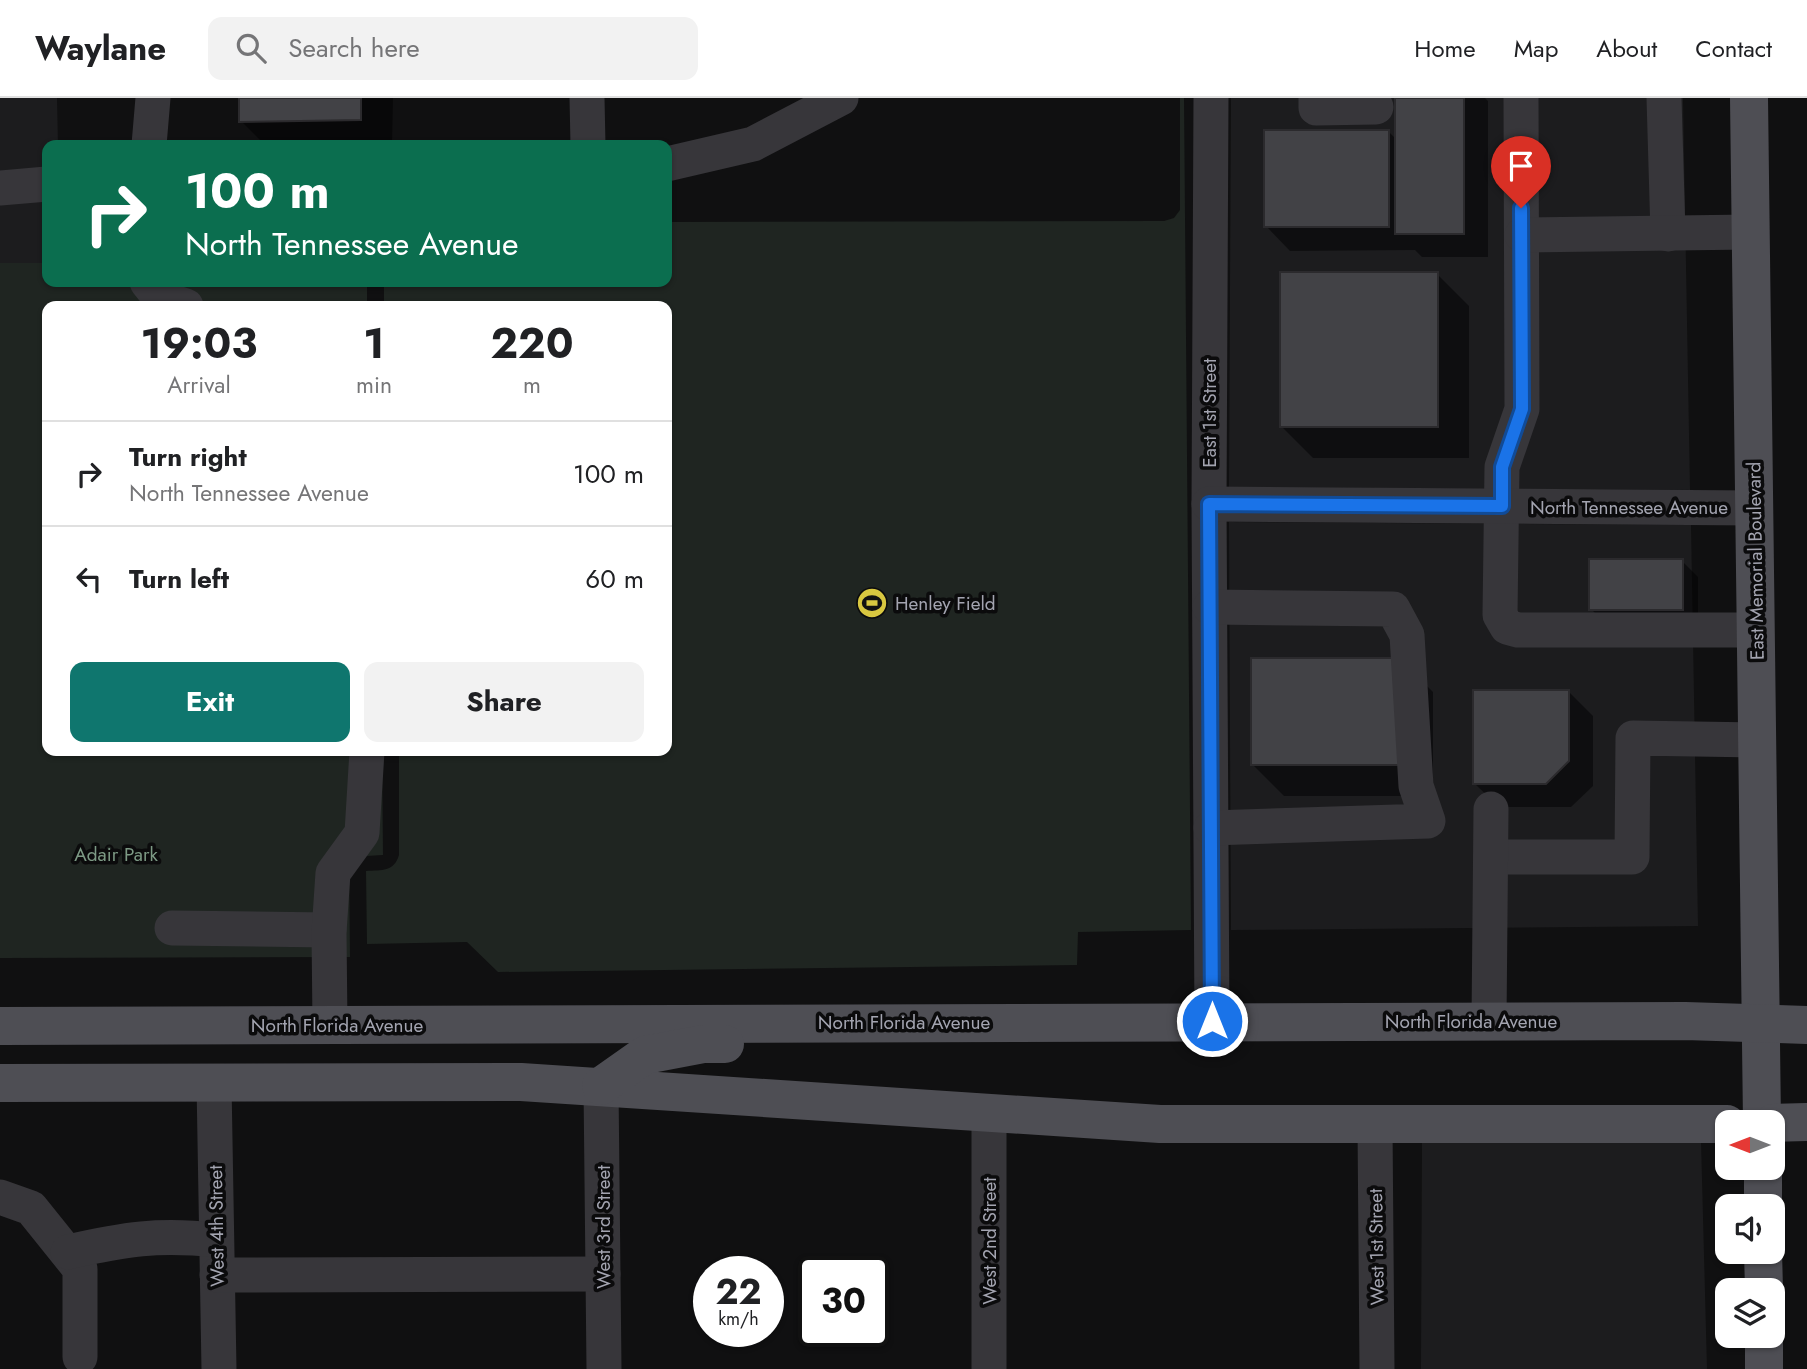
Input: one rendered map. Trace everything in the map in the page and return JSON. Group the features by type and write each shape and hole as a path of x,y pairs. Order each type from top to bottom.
{"main road":[{"name":"East Memorial Boulevard","path":"1749,98 1762,1110"},
{"path":"601,1086 645,1055 704,1044 1240,1046 1329,1021"},
{"name":"North Florida Avenue","path":"0,1026 1489,1021 1807,1026"},
{"path":"0,1083 432,1080 601,1086 1160,1124 1715,1124"},
{"path":"1785,1123 1807,1122"},
{"path":"1764,1348 1765,1369"}],"street":[{"path":"149,140 153,98"},
{"path":"587,98 588,140"},
{"path":"672,163 753,144 841,98"},
{"name":"East 1st Street","path":"1211,98 1209,504 1212,1021"},
{"path":"1316,98 1316,108 1376,107"},
{"path":"1521,98 1522,409 1502,467 1500,615 1507,627 1518,630 1756,630"},
{"path":"1664,98 1668,234"},
{"path":"0,188 42,184"},
{"path":"1522,235 1751,232"},
{"path":"151,287 159,297 171,301"},
{"name":"North Tennessee Avenue","path":"1209,504 1754,508"},
{"path":"1210,607 1392,609 1407,635 1416,786 1428,821 1211,828"},
{"path":"1491,857 1632,857 1633,738 1758,740"},
{"path":"330,1025 329,930 333,873 362,833 367,756"},
{"path":"1489,1021 1491,809"},
{"path":"172,928 329,930"},
{"name":"West 4th Street","path":"214,1083 219,1369"},
{"name":"West 3rd Street","path":"601,1086 604,1369"},
{"name":"West 2nd Street","path":"989,1113 989,1369"},
{"name":"West 1st Street","path":"1375,1125 1377,1369"},
{"path":"0,1196 31,1208 79,1269 80,1357"},
{"path":"68,1252 130,1238 183,1237 216,1240"},
{"path":"217,1275 603,1274"}],"shaded area":[{"path":"0,98 57,98 58,140 42,140 42,263 0,263"},
{"path":"1231,98 1683,98 1690,490 1229,487"},
{"path":"1229,522 1691,525 1698,926 1231,930"},
{"path":"1701,1141 1707,1369 1421,1369 1422,1142"}],"green space":[{"name":"Henley Field","path":"1180,98 1184,98 1191,930 1078,932 1077,965 498,972 467,942 367,944 366,871 391,867 399,855 399,756 672,756 672,301 384,301 384,287 672,287 672,222 1164,221 1174,218 1180,210"},
{"name":"Adair Park","path":"0,263 42,263 42,287 367,287 367,301 42,301 42,756 382,756 383,855 349,857 350,957 0,958"}],"building":[{"path":"239,98 361,98 361,120 239,122"},
{"path":"1395,98 1464,98 1464,234 1395,234"},
{"path":"1264,130 1389,130 1389,227 1264,227"},
{"path":"1280,272 1438,272 1438,427 1280,427"},
{"path":"1589,559 1683,559 1683,610 1589,610"},
{"path":"1251,658 1402,658 1402,765 1251,765"},
{"path":"1473,690 1569,690 1569,761 1546,784 1473,784"}],"place":[{"name":"Henley Field","path":"872,603"}],"route":[{"path":"1212,1021 1209,504 1502,506 1502,467 1522,409 1521,208"}]}
